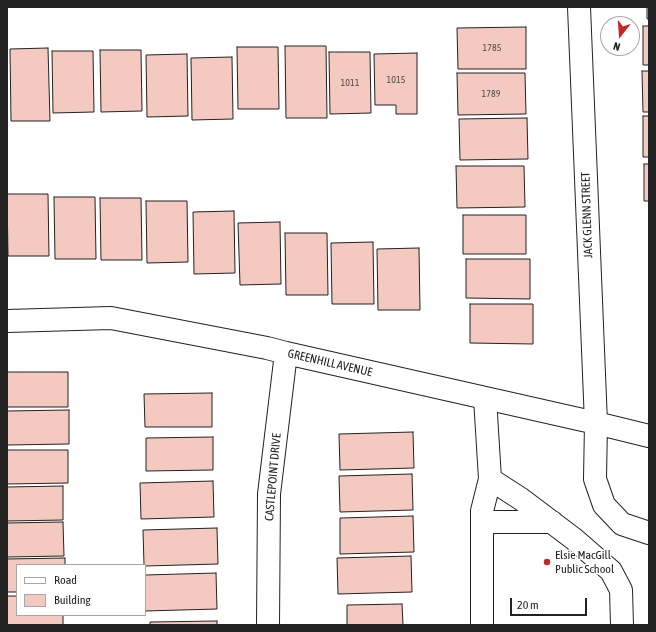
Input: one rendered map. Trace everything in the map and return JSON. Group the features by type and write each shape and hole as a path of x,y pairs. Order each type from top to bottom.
{"street":[{"name":"JACK GLENN STREET","path":"579,7 596,423 595,479 604,505 622,524 649,533"},
{"name":"GREENHILL AVENUE","path":"7,322 111,318 267,348 649,436"},
{"name":"CASTLEPOINT DRIVE","path":"268,625 269,494 286,353"},
{"path":"482,625 482,511 490,479 485,398"},
{"path":"490,479 522,499 574,539 611,571 621,590 622,625"},
{"path":"482,522 552,522"}],"building":[{"path":"647,7 649,7 649,19 647,19"},
{"path":"643,26 649,26 649,65 643,65"},
{"path":"526,27 526,69 458,69 457,28"},
{"path":"285,46 326,46 327,118 286,118"},
{"path":"237,47 278,47 279,109 238,109"},
{"path":"48,48 50,121 11,121 10,49"},
{"path":"100,50 141,50 142,111 101,112"},
{"path":"52,51 93,51 94,112 53,113"},
{"path":"329,52 370,52 371,113 330,114"},
{"path":"417,53 417,114 396,114 396,105 375,105 374,54"},
{"path":"187,54 188,116 147,117 146,55"},
{"path":"232,57 233,119 192,120 191,58"},
{"path":"642,71 649,71 649,112 643,112"},
{"path":"457,73 525,73 526,114 458,115"},
{"path":"643,116 649,116 649,157 643,157"},
{"path":"527,118 528,159 460,160 459,119"},
{"path":"644,164 649,164 649,201 644,201"},
{"path":"456,166 524,166 525,207 457,208"},
{"path":"7,194 48,194 49,256 8,256"},
{"path":"54,197 95,197 96,259 55,259"},
{"path":"100,198 141,198 142,260 101,260"},
{"path":"146,201 187,201 188,262 147,263"},
{"path":"234,211 235,273 194,274 193,212"},
{"path":"463,215 526,215 526,254 463,254"},
{"path":"280,222 281,284 240,285 238,223"},
{"path":"285,233 327,233 328,295 286,295"},
{"path":"373,242 374,304 332,304 331,243"},
{"path":"419,248 420,310 378,310 377,249"},
{"path":"466,259 530,259 530,299 466,298"},
{"path":"470,304 533,304 533,344 470,343"},
{"path":"7,372 68,372 68,407 7,407"},
{"path":"212,393 212,427 145,427 144,394"},
{"path":"69,410 69,444 7,445 7,411"},
{"path":"413,432 414,468 340,470 339,434"},
{"path":"213,437 213,470 146,471 146,438"},
{"path":"7,450 68,450 68,483 7,484"},
{"path":"412,474 413,510 340,512 339,476"},
{"path":"213,481 214,517 141,519 140,483"},
{"path":"63,486 63,520 7,521 7,487"},
{"path":"413,516 414,552 340,554 340,518"},
{"path":"63,522 64,556 7,557 7,523"},
{"path":"217,528 218,564 146,566 146,564 144,564 143,530"},
{"path":"411,556 412,592 338,594 337,558"},
{"path":"65,558 65,564 16,564 16,592 7,592 7,559"},
{"path":"216,573 217,609 146,611 146,575"},
{"path":"7,596 16,596 16,616 63,616 63,625 7,625"},
{"path":"402,604 403,625 347,625 347,605"},
{"path":"217,621 217,625 150,625 150,622"}],"place":[{"name":"Elsie MacGill Public School","path":"547,562"}]}
